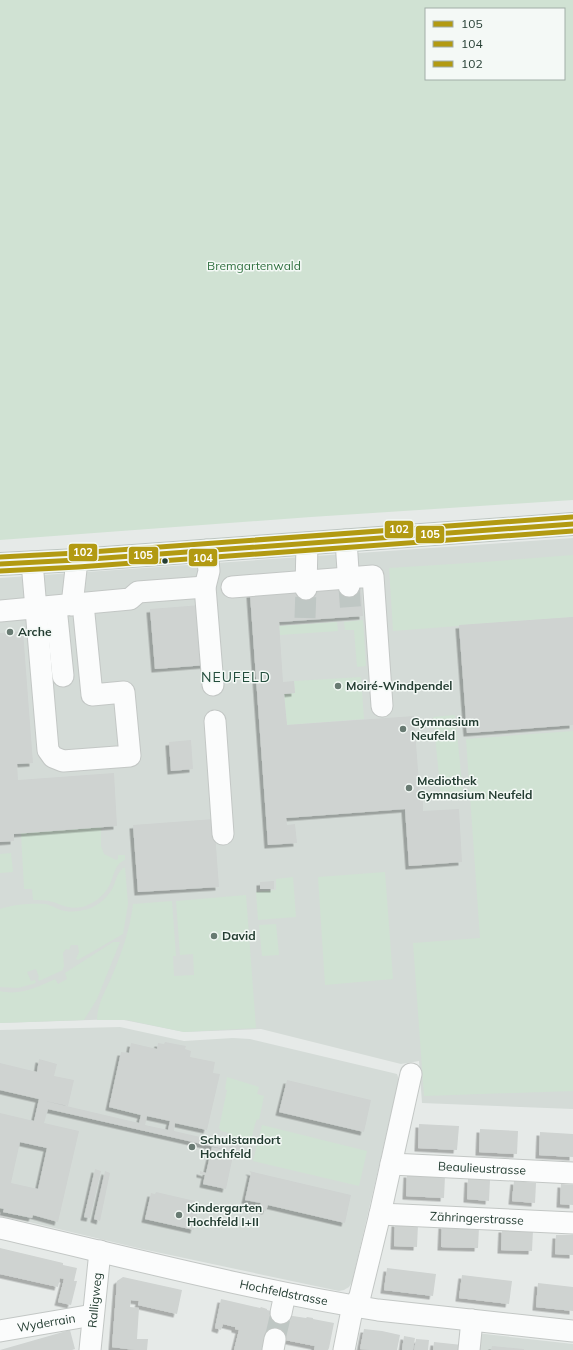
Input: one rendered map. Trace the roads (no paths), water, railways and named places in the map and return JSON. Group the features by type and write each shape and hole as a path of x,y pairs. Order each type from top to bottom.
{"main road":[{"path":"0,564 77,560 573,524"}],"street":[{"path":"346,540 349,582"},
{"path":"306,585 307,543"},
{"path":"207,550 209,572 205,587 212,685"},
{"path":"63,676 77,560"},
{"path":"32,562 48,750 50,754 62,761 130,756 124,692 92,696 71,605"},
{"path":"232,586 306,585 349,582 373,576 382,706"},
{"path":"0,611 36,609 130,599 138,592 205,587"},
{"path":"215,720 223,834"},
{"path":"344,1350 351,1315 360,1296 380,1214 411,1074"},
{"name":"Beaulieustrasse","path":"391,1164 573,1173"},
{"name":"Zähringerstrasse","path":"380,1214 573,1223"},
{"name":"Hochfeldstrasse","path":"0,1228 100,1251 283,1303 355,1306 378,1310 573,1331"},
{"name":"Ralligweg","path":"90,1350 100,1251"},
{"name":"Wyderrain","path":"0,1331 93,1315"},
{"path":"469,1350 472,1320"}],"tunnel":[{"path":"349,586 351,616"},
{"path":"305,618 306,589"},
{"path":"275,1339 281,1313"}],"place":[{"name":"Arche","path":"10,632"},
{"name":"Moiré-Windpendel","path":"338,686"},
{"name":"Gymnasium Neufeld","path":"403,729"},
{"name":"Mediothek Gymnasium Neufeld","path":"409,788"},
{"name":"David","path":"214,936"},
{"name":"Schulstandort Hochfeld","path":"192,1147"},
{"name":"Kindergarten Hochfeld I+II","path":"179,1215"}],"district":[{"name":"NEUFELD","path":"236,677"}],"park label":[{"name":"Bremgartenwald","path":"254,266"}]}
